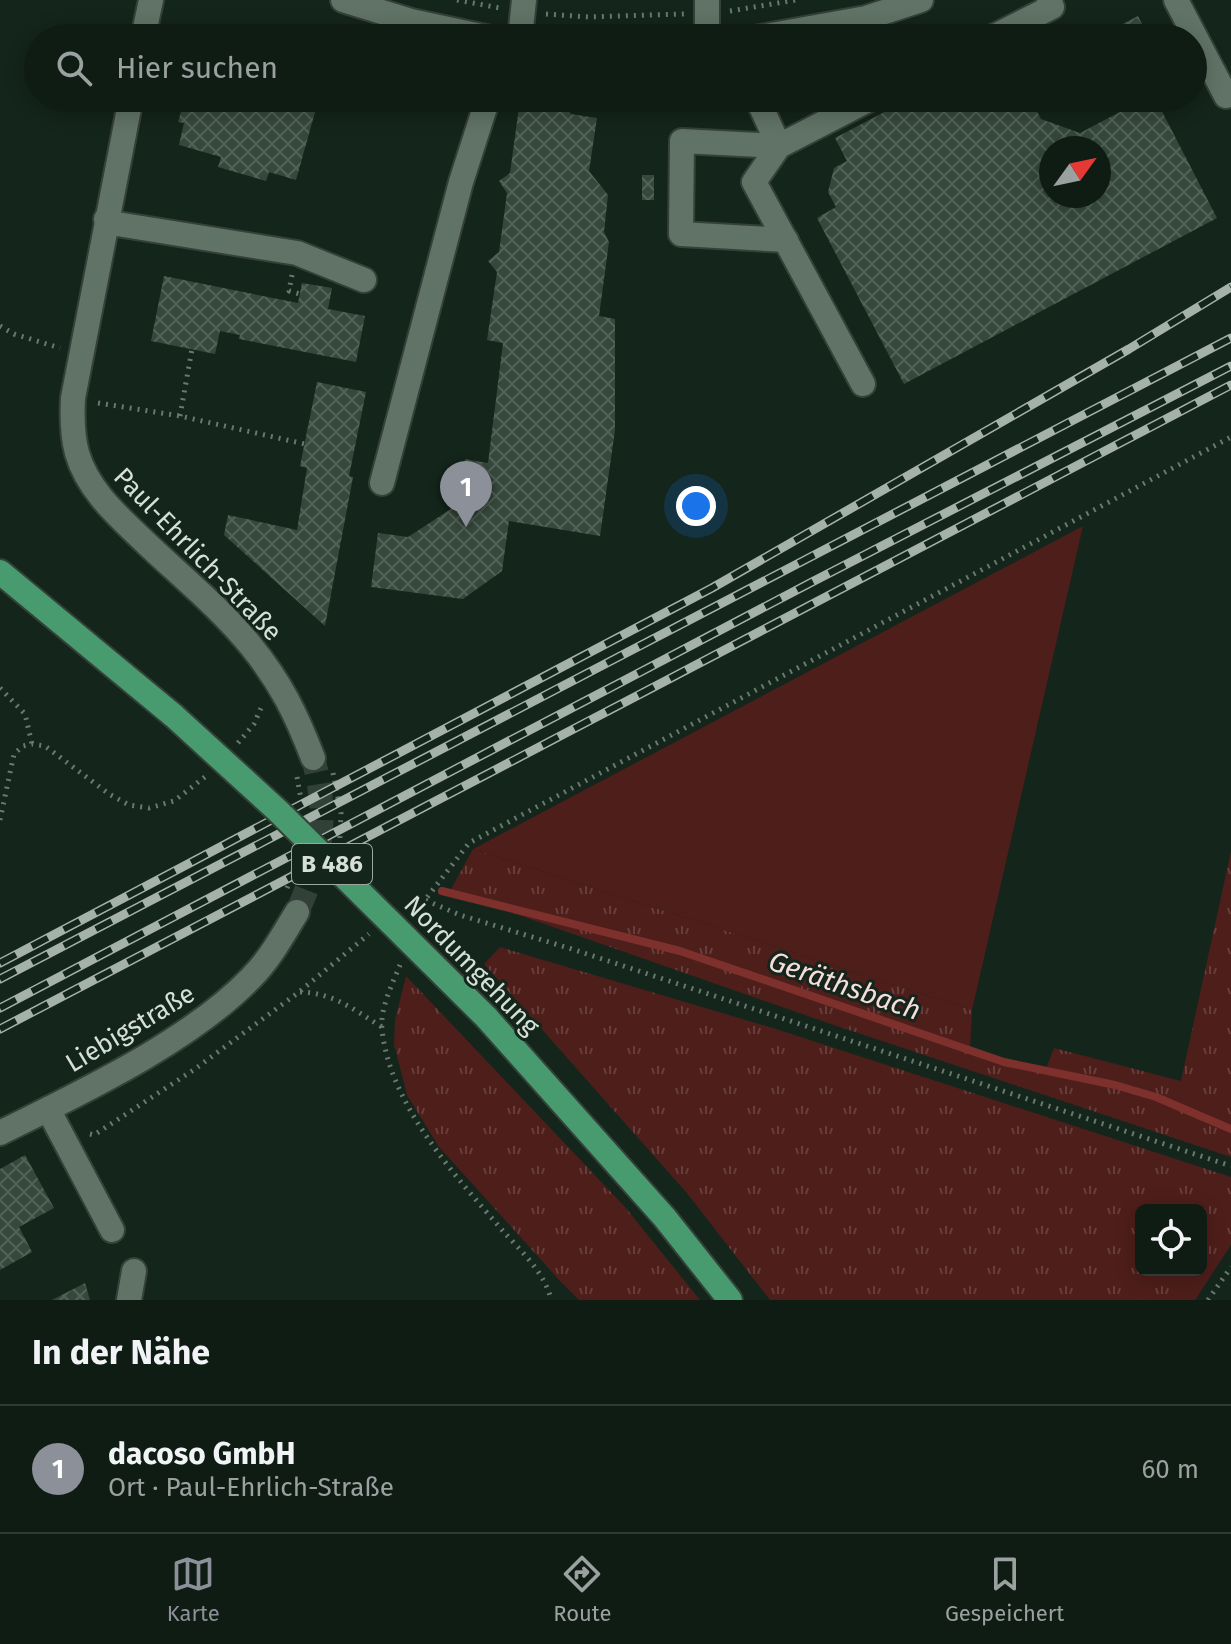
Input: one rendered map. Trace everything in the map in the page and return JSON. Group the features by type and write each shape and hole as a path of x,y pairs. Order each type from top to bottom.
{"main road":[{"name":"Nordumgehung","path":"0,572 174,716 288,820 486,1017 665,1218 730,1300"}],"street":[{"path":"146,24 151,0"},
{"path":"343,0 425,24"},
{"path":"801,24 843,11 885,13 921,0"},
{"path":"1176,0 1188,24"},
{"path":"1016,24 1055,2"},
{"path":"1207,60 1226,96"},
{"name":"Paul-Ehrlich-Straße","path":"128,112 79,354 72,426 76,451 96,490 120,518 250,645 295,710 313,758"},
{"path":"382,483 461,182 484,112"},
{"path":"763,112 779,146"},
{"path":"845,112 779,146 754,182 863,384"},
{"path":"779,146 682,141 681,234 786,240"},
{"path":"106,219 111,223 297,253 364,280"},
{"name":"Liebigstraße","path":"0,1133 53,1117 230,999 273,952 297,912"},
{"path":"53,1117 112,1230"},
{"path":"129,1300 134,1271"}],"path":[{"path":"457,0 523,6 588,17 707,17 796,0"},
{"path":"0,326 14,334 79,354"},
{"path":"180,416 192,349"},
{"path":"73,398 180,416 305,444"},
{"path":"414,929 425,900 469,843 1231,437"},
{"path":"0,688 25,714 32,744"},
{"path":"412,908 425,900"},
{"path":"425,900 460,915 1231,1166"},
{"path":"53,1117 94,1135 195,1069 299,992 372,932"},
{"path":"403,958 386,1000 382,1027 387,1055 402,1092 436,1154 528,1259 551,1300"},
{"path":"299,992 319,992 334,998 382,1027"},
{"path":"1208,1300 1231,1267"}],"green space":[{"path":"1083,526 972,1010 473,849"},
{"path":"473,849 972,1010 970,1050 1046,1069 1054,1048 1181,1081 1231,851 1231,1157 828,1023 450,891"},
{"path":"500,947 776,1029 1231,1177 1231,1245 1195,1300 770,1300 686,1192 484,964"},
{"path":"406,976 625,1207 700,1300 579,1300 561,1282 439,1147 407,1095 394,1044 395,1020"}],"building":[{"path":"1138,16 1142,24 1123,24"},
{"path":"181,112 315,112 296,180 269,172 266,181 218,167 221,157 179,145 184,123 178,122"},
{"path":"518,112 570,112 597,118 589,171 608,195 604,232 609,242 599,316 615,319 615,430 600,536 509,521 502,571 463,599 371,587 378,533 408,537 460,503 465,459 488,463 503,343 487,340 497,272 488,261 499,252 507,193 499,181 510,173"},
{"path":"884,112 1037,112 1041,119 1080,133 1120,112 1162,112 1217,218 904,384 817,218 836,207 828,192 834,168 847,161 835,138"},
{"path":"642,175 654,175 654,200 642,200"},
{"path":"164,276 298,303 302,283 332,288 328,309 365,316 356,362 239,339 240,335 220,331 215,354 151,341"},
{"path":"317,382 366,392 325,626 224,535 228,515 297,530 307,468 300,466"},
{"path":"25,1155 54,1208 19,1227 32,1252 0,1270 0,1169"},
{"path":"85,1283 90,1300 52,1300"}],"waterway":[{"name":"Geräthsbach","path":"442,891 680,951 1004,1062 1115,1085 1156,1097 1231,1129"}],"tunnel":[{"path":"297,912 317,855 322,818 313,758"}],"railway":[{"path":"0,963 712,588 1129,349 1231,287"},
{"path":"0,979 1231,338"},
{"path":"0,1008 1231,366"},
{"path":"0,1029 1231,385"}],"place":[{"name":"dacoso GmbH","path":"466,527"}]}
